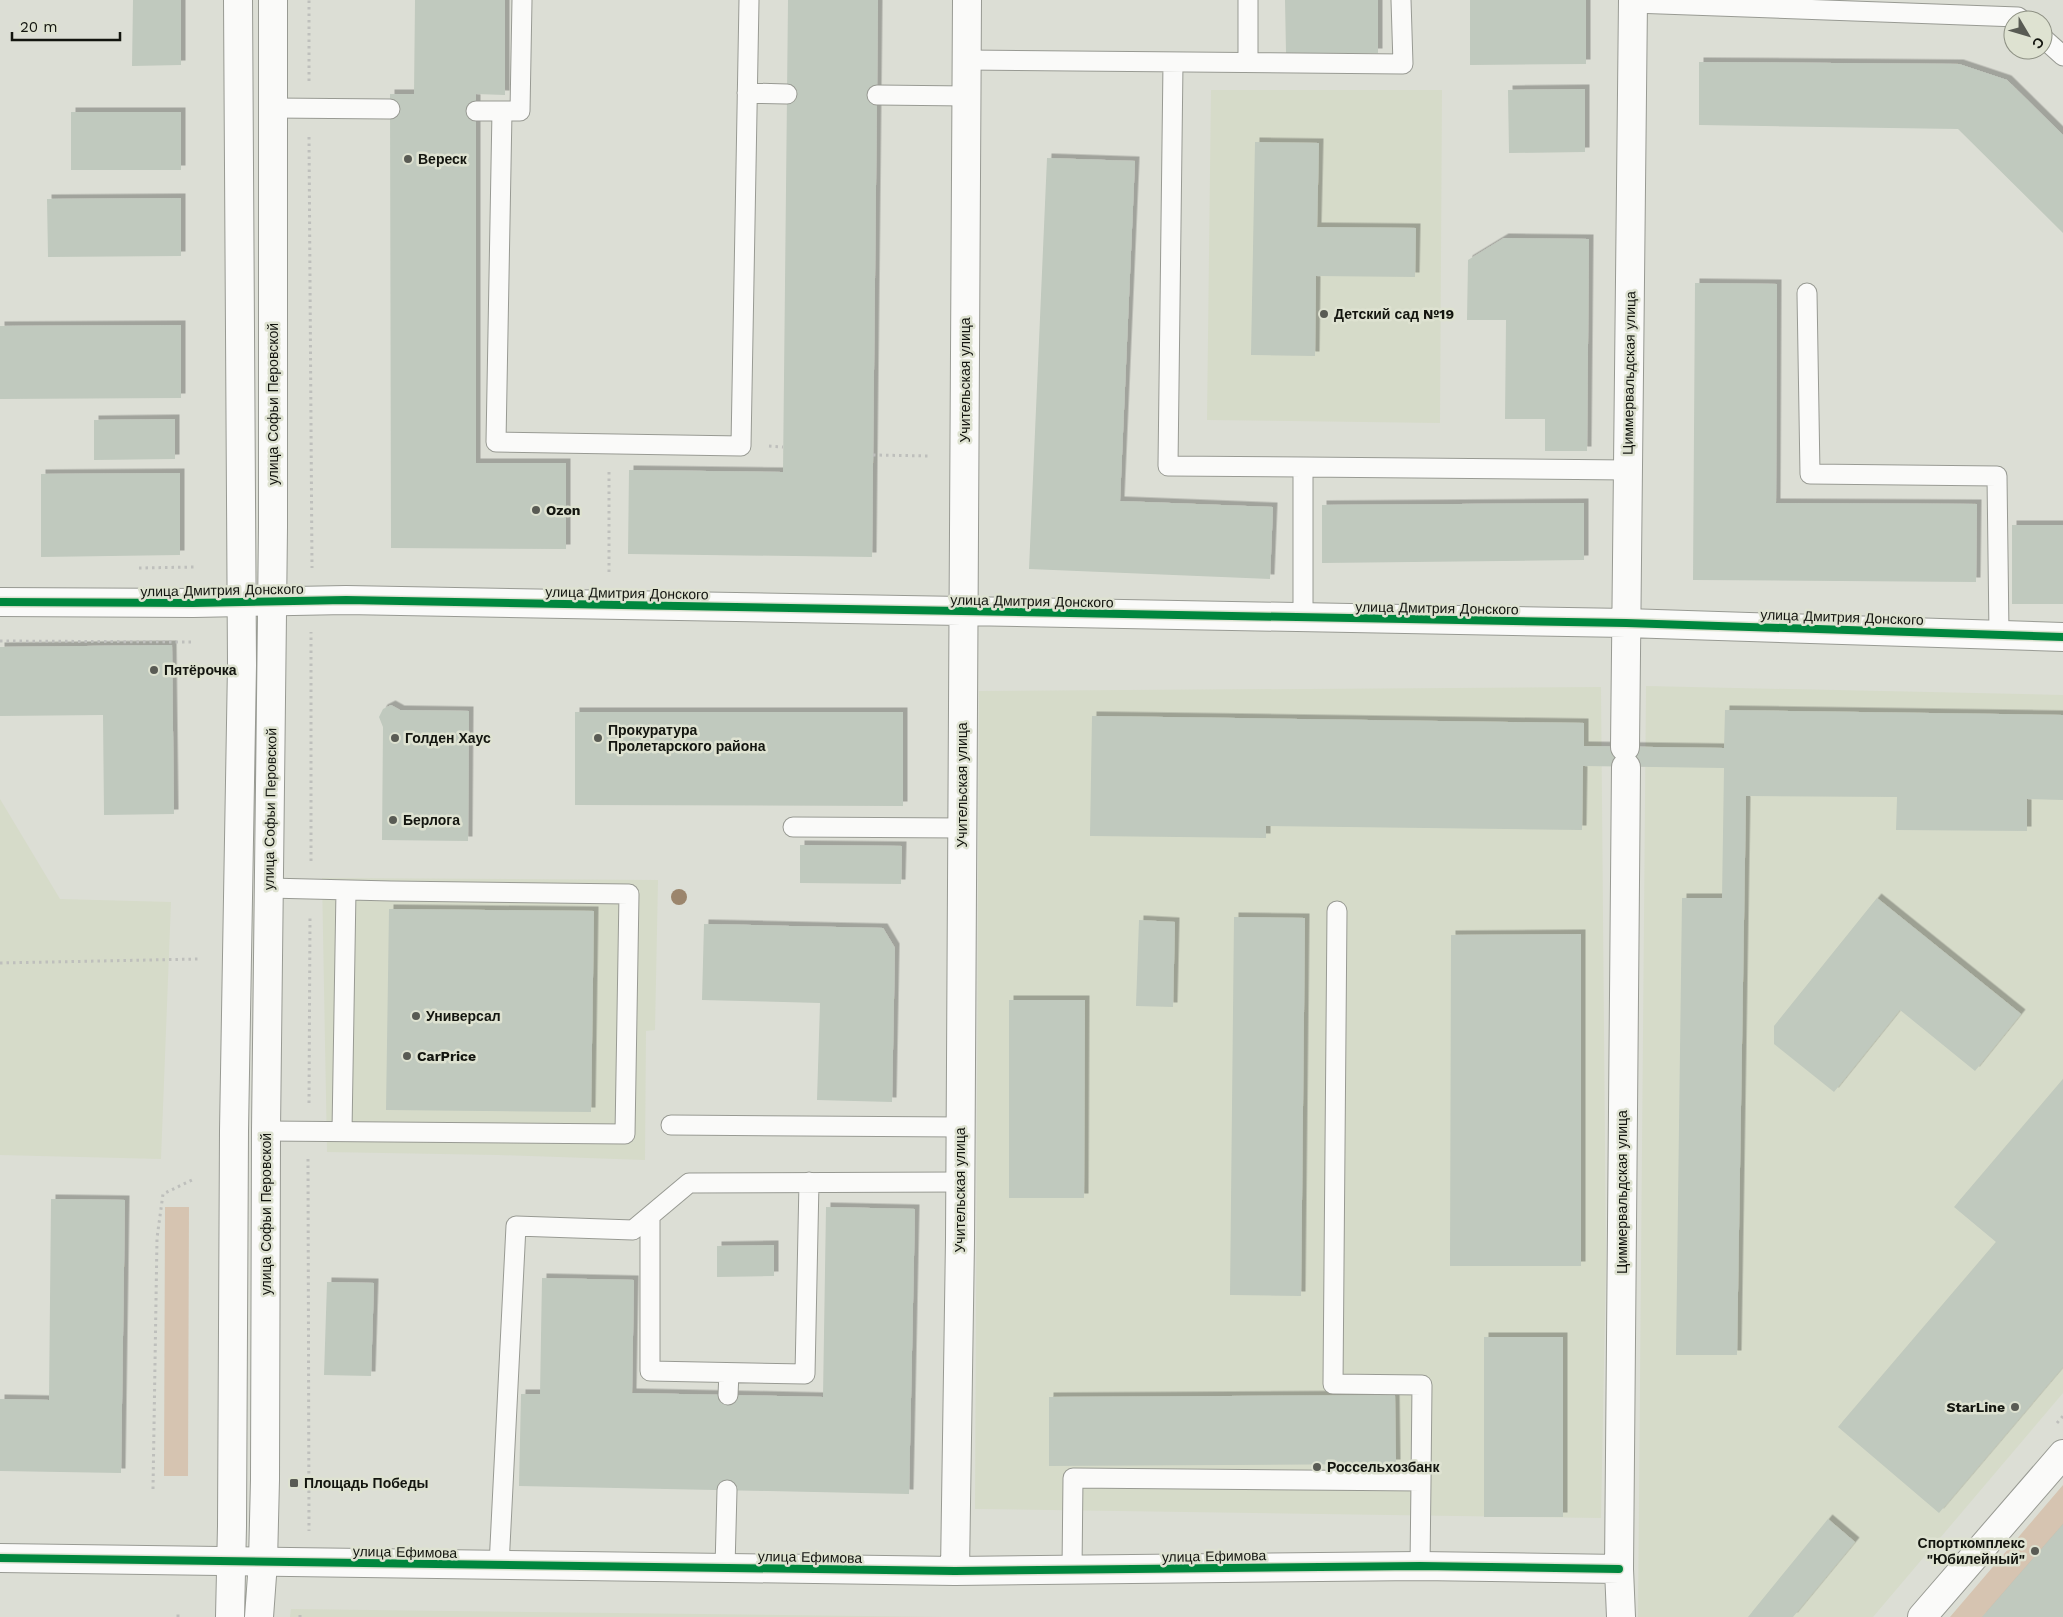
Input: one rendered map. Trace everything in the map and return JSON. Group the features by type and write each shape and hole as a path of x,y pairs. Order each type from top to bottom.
{"street":[{"path":"230,1617 234,1141 242,602 238,0"},
{"name":"улица Софьи Перовской","path":"259,1617 263,1562 272,602 273,0"},
{"name":"Учительская улица","path":"955,1571 960,1182 968,0"},
{"name":"Циммервальдская улица","path":"1621,1617 1619,1569 1625,757 1633,1"},
{"name":"улица Дмитрия Донского","path":"0,602 272,602 346,600 1626,623 2063,637"},
{"path":"1929,1613 2063,1454"},
{"name":"улица Ефимова","path":"0,1558 955,1571 1420,1566 1619,1569"}],"lane":[{"path":"476,111 520,111 522,0"},
{"path":"502,111 496,442 741,446 749,0"},
{"path":"1248,0 1248,62"},
{"path":"967,60 1403,64 1401,0"},
{"path":"1633,1 1892,6 2003,16"},
{"path":"2053,47 2063,56"},
{"path":"1173,63 1168,466 1628,470"},
{"path":"747,93 787,94"},
{"path":"877,95 967,96"},
{"path":"273,108 390,109"},
{"path":"1807,293 1810,474 1998,476 1999,634"},
{"path":"1302,467 1303,618"},
{"path":"793,827 962,828"},
{"path":"266,1131 625,1134 629,894 268,888"},
{"path":"342,1132 346,890"},
{"path":"1337,911 1333,1384 1422,1385 1420,1566"},
{"path":"671,1125 960,1127"},
{"path":"499,1566 516,1226 632,1230 688,1182 960,1182"},
{"path":"650,1216 650,1371 805,1374 809,1182"},
{"path":"728,1394 729,1373"},
{"path":"1072,1570 1073,1478 1421,1481"},
{"path":"725,1568 726,1490"}],"path":[{"path":"309,0 312,571"},
{"path":"608,444 610,606"},
{"path":"873,455 964,457"},
{"path":"309,1531 308,1131 311,629"},
{"path":"0,641 193,642"},
{"path":"0,963 199,959"},
{"path":"153,1489 158,1230 163,1194 194,1179"}],"shaded area":[{"name":"Детский сад №19","path":"1211,90 1442,90 1440,423 1207,420"},
{"path":"1646,686 2063,695 2063,1393 1873,1617 1638,1617"},
{"path":"1601,687 1606,1261 1601,1518 975,1509 979,691"},
{"path":"0,799 60,899 171,902 161,1159 0,1155"},
{"path":"322,878 658,880 655,1030 646,1031 645,1160 327,1152"},
{"path":"165,1207 189,1207 188,1476 164,1476"},
{"name":"Спорткомплекс \"Юбилейный\"","path":"2063,1485 2063,1617 1950,1617"},
{"path":"291,1609 945,1617 290,1617"}],"building":[{"path":"133,0 181,0 181,65 132,66"},
{"path":"415,0 505,0 505,95 476,94 476,463 566,463 566,549 391,548 390,94 414,94"},
{"path":"788,0 878,0 872,557 628,554 629,470 783,472"},
{"path":"1285,0 1378,0 1378,53 1286,53"},
{"path":"1470,0 1586,0 1586,64 1470,65"},
{"path":"1699,62 1959,64 2007,80 2063,135 2063,233 1958,129 1699,125"},
{"path":"1585,89 1585,152 1509,153 1508,90"},
{"path":"71,112 181,112 181,170 71,170"},
{"path":"1255,142 1319,143 1317,227 1416,228 1415,277 1316,276 1315,356 1251,355"},
{"path":"1047,158 1135,161 1120,501 1273,507 1270,579 1029,569"},
{"path":"181,198 181,256 48,257 47,199"},
{"path":"1504,238 1589,239 1587,451 1545,451 1545,419 1505,419 1506,320 1467,320 1468,260"},
{"path":"1695,283 1777,284 1776,503 1977,504 1976,582 1693,580"},
{"path":"181,325 181,398 0,399 0,326"},
{"path":"175,419 175,459 94,460 94,420"},
{"path":"180,473 180,555 41,557 41,474"},
{"path":"1584,503 1584,560 1322,563 1322,505"},
{"path":"2012,525 2063,525 2063,604 2012,604"},
{"path":"172,645 174,814 104,815 103,715 0,716 0,647"},
{"path":"391,705 400,710 469,711 468,841 382,840 383,727 379,717 383,709"},
{"path":"1725,710 2063,715 2063,800 2027,799 2027,831 1896,830 1897,797 1746,796 1737,1355 1676,1355 1682,898 1722,898 1724,768 1583,766 1582,830 1266,826 1266,838 1090,836 1092,716 1584,723 1584,746 1724,748"},
{"path":"575,712 903,712 903,806 575,805"},
{"path":"800,845 902,846 901,884 800,883"},
{"path":"1877,898 2021,1014 1975,1071 1900,1010 1834,1092 1774,1044 1774,1026"},
{"path":"389,909 594,911 591,1112 386,1110"},
{"path":"1234,917 1305,918 1301,1296 1230,1295"},
{"path":"1139,920 1175,922 1173,1007 1136,1006"},
{"path":"704,924 883,928 895,948 892,1102 817,1100 820,1003 702,1000"},
{"path":"1581,934 1581,1266 1450,1266 1451,935"},
{"path":"1009,1000 1085,1000 1084,1198 1009,1198"},
{"path":"2063,1079 2063,1367 1939,1513 1838,1427 1996,1242 1954,1207"},
{"path":"51,1199 125,1200 121,1473 0,1471 0,1399 49,1400"},
{"path":"826,1207 915,1209 909,1494 519,1486 521,1394 540,1394 542,1278 634,1280 632,1393 823,1397"},
{"path":"774,1245 774,1276 717,1277 717,1246"},
{"path":"327,1282 374,1283 371,1376 324,1375"},
{"path":"1484,1337 1563,1337 1563,1517 1484,1517"},
{"path":"1395,1395 1396,1464 1049,1466 1049,1397"},
{"path":"1828,1519 1855,1542 1793,1617 1748,1617"},
{"path":"2063,1524 2063,1617 1982,1617"}],"cycle path":[{"path":"0,602 193,603 346,600 1626,623 2063,637"},
{"path":"0,1558 955,1571 1420,1566 1619,1569"}],"place":[{"name":"Вереск","path":"408,159"},
{"name":"Детский сад №19","path":"1324,314"},
{"name":"Ozon","path":"536,510"},
{"name":"Пятёрочка","path":"154,670"},
{"name":"Голден Хаус","path":"395,738"},
{"name":"Прокуратура Пролетарского района","path":"598,738"},
{"name":"Берлога","path":"393,820"},
{"name":"Универсал","path":"416,1016"},
{"name":"CarPrice","path":"407,1056"},
{"name":"StarLine","path":"2015,1407"},
{"name":"Россельхозбанк","path":"1317,1467"},
{"name":"Площадь Победы","path":"294,1483"},
{"name":"Спорткомплекс \"Юбилейный\"","path":"2035,1551"}]}
